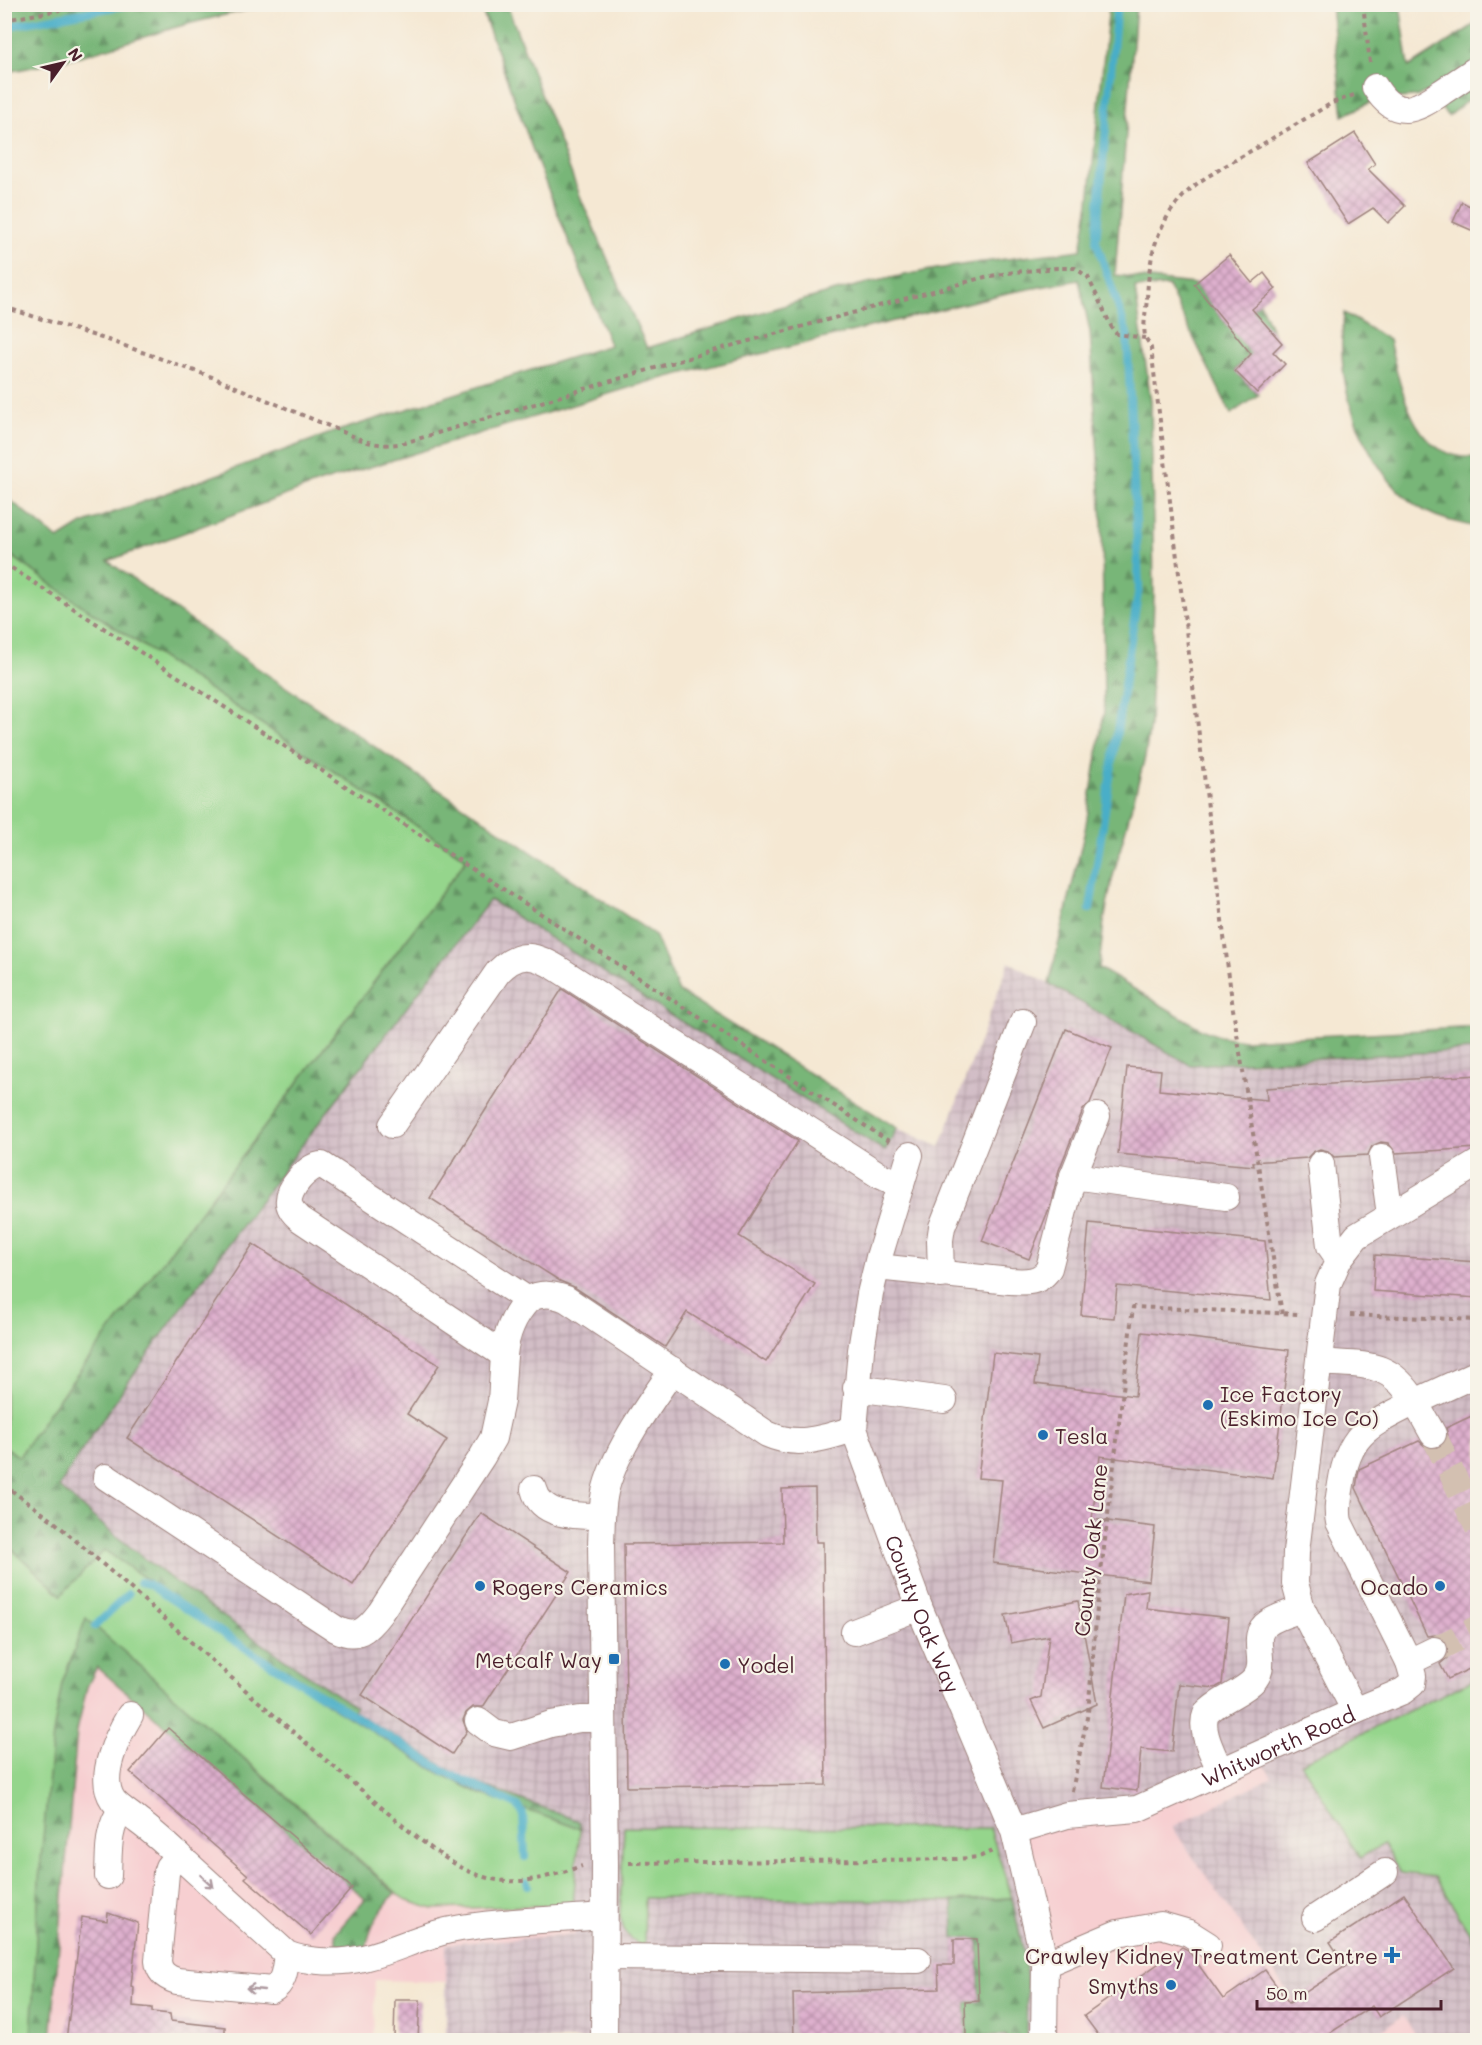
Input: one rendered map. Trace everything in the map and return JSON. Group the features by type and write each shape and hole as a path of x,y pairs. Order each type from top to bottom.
{"street":[{"path":"1375,87 1387,102 1407,110 1423,105 1478,68"},
{"path":"393,1125 498,972 510,961 531,956 557,968 879,1175 901,1185"},
{"path":"941,1275 942,1227 1023,1022"},
{"path":"876,1267 1019,1282 1032,1281 1044,1276 1050,1264 1073,1176 1097,1116"},
{"name":"County Oak Way","path":"910,1155 876,1267 864,1325 856,1388 854,1429 859,1448 919,1607 1014,1831 1045,1964 1044,2040"},
{"path":"1382,1157 1390,1215"},
{"path":"1321,1164 1330,1246 1338,1258 1357,1236 1478,1163"},
{"path":"504,1355 300,1219 290,1208 289,1197 306,1171 316,1165 322,1165 528,1300"},
{"path":"1073,1176 1226,1197"},
{"name":"Whitworth Road","path":"1014,1831 1067,1815 1137,1809 1355,1711 1302,1609 1295,1583 1296,1552 1324,1314 1331,1275 1338,1258"},
{"path":"106,1477 336,1629 347,1634 358,1633 369,1626 380,1613 488,1447 499,1415 506,1339 512,1323 528,1300 540,1295 549,1294 567,1299 757,1428 776,1438 792,1442 807,1441 854,1429"},
{"path":"1319,1362 1372,1366 1388,1372 1401,1382 1433,1434"},
{"path":"604,2040 602,1516 606,1488 619,1459 634,1429 672,1370"},
{"path":"1355,1711 1403,1691 1412,1684 1413,1676 1409,1662 1339,1522 1338,1510 1344,1466 1352,1445 1372,1426 1415,1402 1478,1373"},
{"path":"856,1388 944,1400"},
{"path":"534,1489 538,1499 554,1510 572,1516 602,1516"},
{"path":"854,1632 919,1607"},
{"path":"1220,1771 1203,1721 1206,1714 1248,1685 1257,1676 1260,1662 1258,1638 1261,1629 1272,1620 1302,1609"},
{"path":"1409,1662 1434,1650"},
{"path":"130,1715 115,1742 108,1780 110,1794 122,1809 178,1855 287,1953 309,1960 351,1961 372,1957 458,1928 604,1916"},
{"path":"478,1721 494,1733 511,1737 565,1721 603,1719"},
{"path":"108,1876 111,1831 122,1809"},
{"path":"178,1855 171,1862 166,1873 158,1961 166,1977 177,1982 272,1990 280,1984 287,1953"},
{"path":"1315,1918 1385,1872"},
{"path":"1045,1964 1119,1933 1161,1925 1189,1933 1208,1945"},
{"path":"604,1957 918,1960"}],"path":[{"path":"4,20 94,4"},
{"path":"1282,1314 1233,1009 1151,348 1145,338 1148,272 1160,229 1179,201 1205,178 1332,104 1375,87 1370,70 1363,4"},
{"path":"4,307 111,341 212,377 362,440 375,445 389,446 404,444 734,345 1014,272 1057,268 1075,268 1082,271 1088,277 1117,334 1145,338"},
{"path":"4,563 910,1155"},
{"name":"County Oak Lane","path":"1067,1815 1088,1713 1098,1597 1133,1307 1478,1320"},
{"path":"4,1485 61,1528 211,1661 421,1840 456,1864 479,1876 514,1882 534,1881 582,1866 605,1864 957,1859 988,1854 997,1849 1014,1831"}],"shaded area":[{"path":"490,899 884,1151 897,1128 940,1147 1009,962 1089,1006 1253,1063 1477,1050 1477,1678 1301,1764 1360,1858 1383,1844 1401,1873 1435,1877 1477,1945 1477,2040 1419,2040 1403,2016 1368,2040 1321,2040 1172,1827 1272,1777 1257,1755 1137,1809 1014,1831 1044,2040 446,2040 446,1944 575,1935 573,1905 579,1822 463,1778 353,1711 355,1707 170,1577 110,1531 59,1487 94,1429 317,1123"},
{"path":"93,1651 179,1702 405,1900 433,1909 573,1905 575,1935 446,1944 447,1982 375,1980 373,2040 50,2040 65,1755"},
{"path":"1257,1755 1383,1844 1401,1873 1435,1877 1477,1945 1404,2017 1419,2040 1044,2040 1014,1831"}],"green space":[{"path":"4,5 271,5 185,25 69,59 5,72"},
{"path":"480,5 507,5 582,201 647,348 775,308 872,282 949,267 1081,250 1089,202 1109,5 1136,5 1115,275 1194,284 1229,327 1260,303 1273,333 1235,370 1258,395 1231,414 1168,286 1135,288 1151,401 1154,595 1150,725 1145,757 1112,880 1104,921 1099,968 1203,1030 1219,1036 1244,1040 1477,1027 1477,1050 1190,1065 1049,984 1085,830 1104,712 1102,521 1090,332 1079,280 1007,293 648,382 321,482 108,561 250,663 655,935 679,992 897,1128 885,1151 490,900 235,1234 127,1384 59,1487 129,1547 241,1629 355,1707 353,1711 463,1778 579,1821 580,1829 481,1794 439,1773 328,1704 104,1550 61,1595 5,1542 4,1446 19,1457 49,1412 467,859 78,603 5,551 5,496 58,539 82,524 331,433 610,345 536,159"},
{"path":"1331,5 1400,5 1409,67 1477,23 1477,93 1448,116 1426,92 1416,97 1377,99 1343,116"},
{"path":"1344,313 1389,340 1405,400 1424,435 1438,448 1455,456 1477,457 1477,527 1444,519 1425,511 1407,498 1377,464 1356,420 1349,398 1342,354"},
{"path":"5,551 78,603 467,859 49,1412 19,1457 5,1446"},
{"path":"4,1542 61,1595 104,1550 328,1704 439,1773 481,1794 580,1829 573,1905 433,1909 405,1900 103,1634 80,1680 50,2040 5,2040"},
{"path":"86,1618 395,1893 376,1919 366,1949 337,1946 335,1934 365,1899 97,1667 87,1687 77,1731 51,2040 31,2040 39,1880 53,1734 62,1683"},
{"path":"1477,1678 1477,1945 1435,1877 1401,1873 1383,1844 1360,1858 1301,1763"},
{"path":"624,1827 990,1828 1012,1898 953,1901 645,1898 644,1949 625,1933 620,1916"},
{"path":"1012,1898 1027,1979 1026,2040 1006,2040 1006,2035 966,2036 965,2002 979,2001 978,1939 954,1939 953,1901"}],"building":[{"path":"1355,133 1375,164 1368,169 1405,206 1388,223 1373,208 1348,224 1308,163"},
{"path":"1462,202 1478,210 1478,233 1453,222"},
{"path":"1229,255 1252,283 1264,273 1276,289 1252,309 1282,343 1273,352 1285,364 1257,393 1235,371 1251,354 1194,284"},
{"path":"562,989 798,1141 739,1236 815,1284 766,1362 687,1312 665,1347 574,1287 560,1281 430,1198"},
{"path":"1066,1029 1112,1048 1090,1103 1083,1110 1059,1170 1050,1206 1029,1259 982,1241"},
{"path":"1127,1067 1161,1070 1159,1090 1267,1100 1266,1088 1478,1075 1478,1148 1396,1153 1388,1143 1381,1142 1372,1146 1368,1155 1334,1157 1328,1151 1320,1149 1307,1158 1253,1162 1254,1166 1118,1154"},
{"path":"1089,1223 1265,1241 1271,1300 1117,1286 1114,1318 1081,1315"},
{"path":"253,1244 439,1365 407,1414 447,1440 353,1585 127,1438"},
{"path":"1375,1255 1478,1262 1478,1298 1373,1291"},
{"path":"1142,1332 1289,1350 1273,1478 1100,1456 1092,1519 1155,1527 1149,1581 993,1563 1002,1480 978,1478 993,1353 1038,1358 1035,1384 1135,1396"},
{"name":"Ocado","path":"1478,1413 1478,1665 1448,1679 1440,1664 1447,1658 1448,1644 1442,1637 1427,1636 1356,1488 1359,1469 1419,1441 1433,1449 1440,1447 1448,1435 1446,1428"},
{"name":"Yodel","path":"815,1488 816,1542 823,1542 826,1785 627,1787 624,1544 783,1542 782,1489"},
{"path":"481,1513 571,1572 483,1707 473,1707 466,1713 463,1720 467,1731 452,1754 362,1695"},
{"path":"1148,1590 1146,1608 1229,1618 1222,1684 1215,1688 1179,1684 1172,1752 1141,1749 1137,1791 1103,1787 1124,1594"},
{"path":"1078,1601 1097,1704 1044,1728 1031,1701 1041,1697 1049,1636 1011,1643 1005,1615"},
{"path":"168,1728 352,1888 311,1935 245,1878 248,1875 130,1772"},
{"path":"1404,1894 1454,1968 1379,2017 1372,2006 1319,2040 1102,2040 1084,2016 1182,1947 1188,1950 1223,1999 1265,1970 1289,2003 1346,1966 1330,1942"},
{"path":"108,1913 138,1923 131,1986 134,1987 133,2006 152,2008 152,2012 170,2014 171,2021 225,2027 225,2040 66,2040 82,1917 107,1921"},
{"path":"954,1939 977,1939 979,2001 965,2002 966,2036 956,2036 956,2040 794,2040 793,1993 939,1989 938,1965 954,1965"},
{"path":"395,2000 420,2000 418,2040 394,2040"}],"waterway":[{"path":"4,27 131,4"},
{"path":"1090,909 1139,587 1127,333 1096,241 1117,4"},
{"path":"140,1582 148,1584 259,1657 444,1771 518,1806 523,1814 525,1857"},
{"path":"95,1626 128,1594"}],"tunnel":[{"path":"1433,1434 1478,1528"},
{"path":"1434,1650 1478,1628"}],"place":[{"name":"Ice Factory (Eskimo Ice Co)","path":"1208,1405"},
{"name":"Tesla","path":"1043,1435"},
{"name":"Rogers Ceramics","path":"480,1586"},
{"name":"Ocado","path":"1440,1586"},
{"name":"Metcalf Way","path":"614,1659"},
{"name":"Yodel","path":"725,1664"},
{"name":"Crawley Kidney Treatment Centre","path":"1392,1955"},
{"name":"Smyths","path":"1171,1985"}]}
